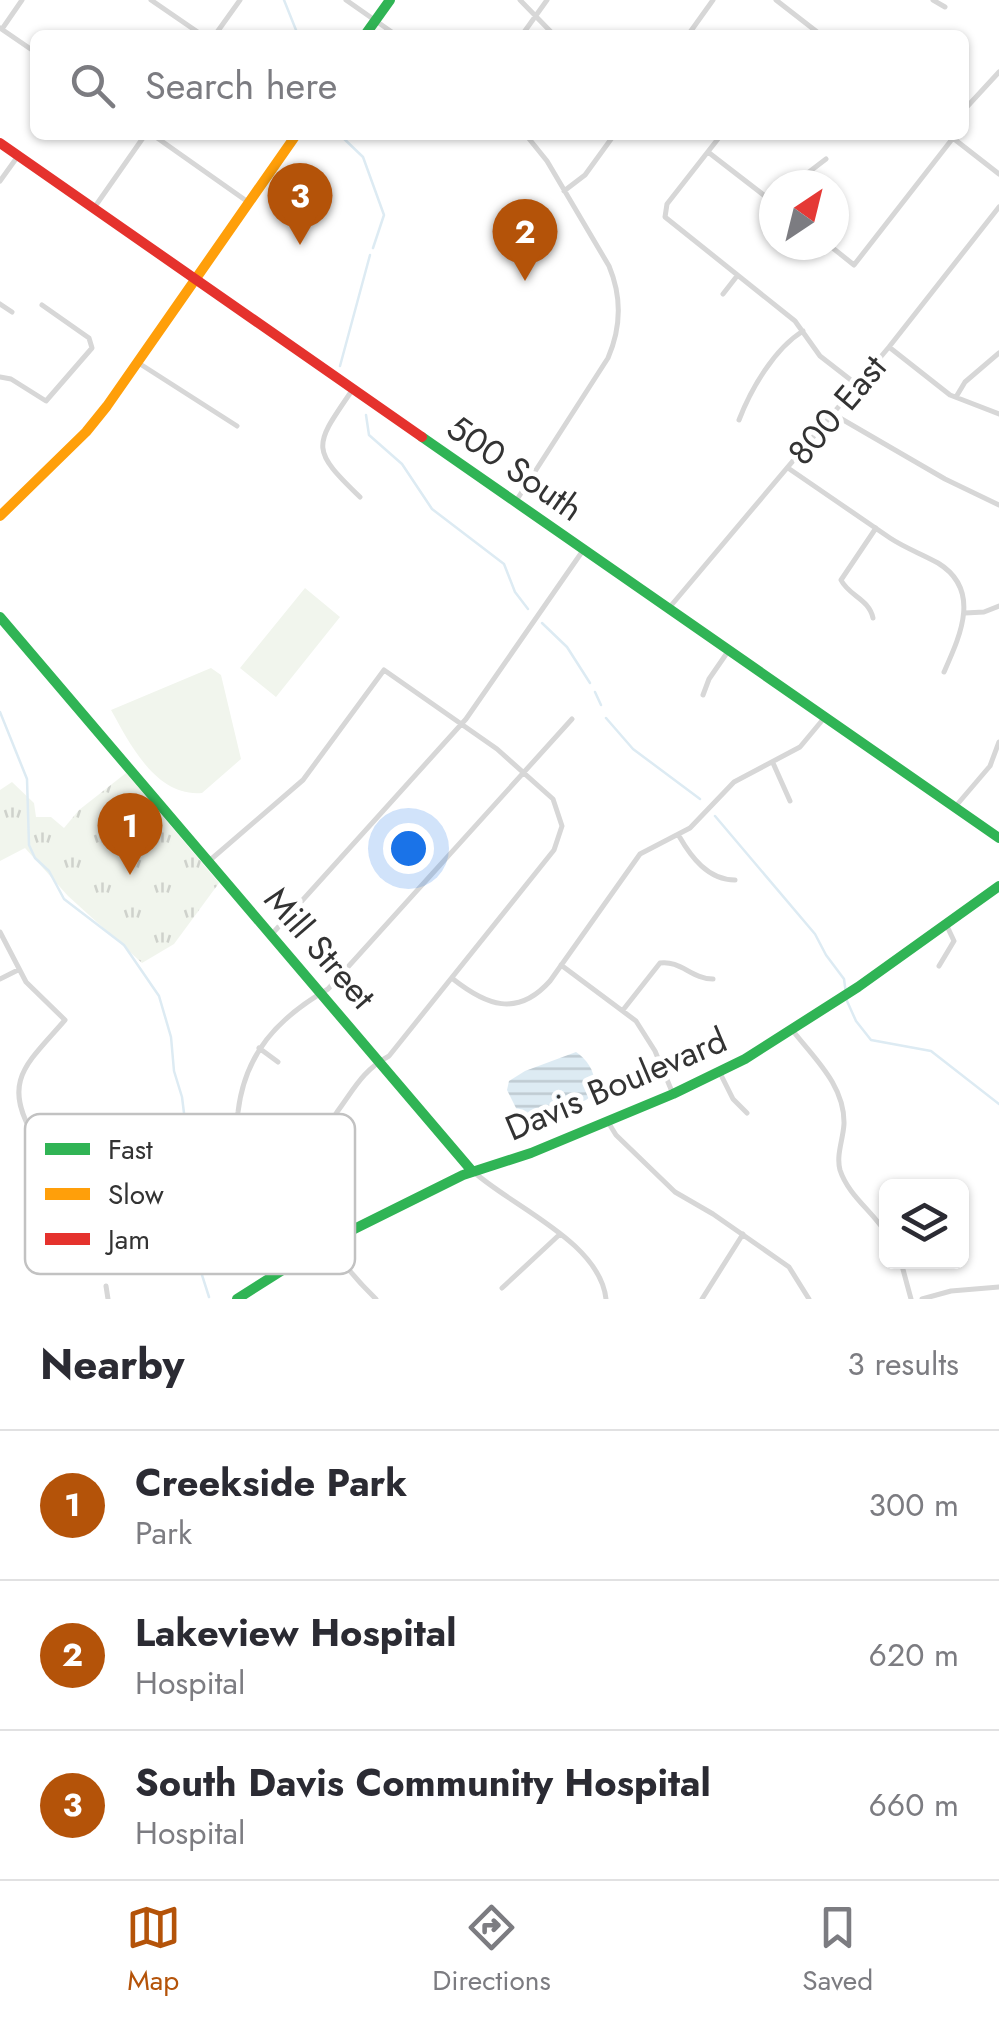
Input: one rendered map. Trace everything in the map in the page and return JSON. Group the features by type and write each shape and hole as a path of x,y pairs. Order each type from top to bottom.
{"street":[{"path":"22,0 0,29 30,49"},
{"path":"152,0 195,30"},
{"path":"219,30 240,0"},
{"path":"346,0 389,30"},
{"path":"369,30 390,0"},
{"path":"520,0 549,30"},
{"path":"525,30 547,0"},
{"path":"692,30 714,0"},
{"path":"776,0 815,30"},
{"path":"933,0 945,7"},
{"path":"969,105 999,72"},
{"path":"94,208 145,140"},
{"path":"156,140 248,202"},
{"path":"0,516 86,432 292,140"},
{"path":"516,501 603,368 618,328 612,275 529,140"},
{"path":"564,191 585,175 610,140"},
{"path":"717,140 668,204 664,214 668,222 790,317 820,356 857,385"},
{"path":"848,260 854,265 948,140"},
{"path":"956,140 999,174"},
{"name":"500 South","path":"0,143 999,838"},
{"path":"708,152 759,191"},
{"path":"0,181 18,156"},
{"path":"812,170 826,159"},
{"name":"800 East","path":"670,608 889,347 999,207"},
{"path":"723,294 737,276"},
{"path":"0,304 12,312"},
{"path":"0,378 46,401 92,348 88,338 42,306"},
{"path":"739,420 758,382 791,339 803,330"},
{"path":"889,347 956,397 999,414"},
{"path":"956,397 965,382 999,353"},
{"path":"137,362 237,426"},
{"path":"354,389 325,430 322,450 330,468 360,498"},
{"path":"833,414 945,479 999,505"},
{"path":"788,468 950,572 960,588 965,613 962,632 944,672"},
{"path":"873,618 869,606 841,580 876,528"},
{"path":"272,934 462,724 584,549"},
{"path":"965,613 999,606"},
{"name":"Mill Street","path":"0,616 472,1171 592,1261 601,1276 606,1299"},
{"path":"703,695 709,678 729,650"},
{"path":"209,861 303,780 384,670 524,772 556,805 561,832 554,850 389,1056 368,1068 337,1114"},
{"path":"452,978 480,998 508,1004 534,996 561,966 636,859 690,828 728,787 800,747 825,716"},
{"path":"238,1114 246,1070 258,1048 322,992 572,719"},
{"path":"955,807 990,766 999,742"},
{"path":"773,763 790,801"},
{"path":"679,836 698,864 722,879 735,880"},
{"name":"Davis Boulevard","path":"355,1229 472,1171 519,1158 720,1072 794,1031 999,886"},
{"path":"938,966 954,941 946,924"},
{"path":"0,932 30,987 65,1020 29,1062 16,1086 16,1106 25,1121"},
{"path":"624,1010 660,963 670,962 698,978 713,979"},
{"path":"561,966 624,1010 649,1040 673,1094"},
{"path":"0,980 18,970"},
{"path":"794,1031 840,1096 844,1118 839,1164 843,1177 879,1224"},
{"path":"258,1048 278,1062"},
{"path":"720,1072 737,1104 747,1113"},
{"path":"608,1121 616,1135 671,1188 789,1267 809,1299"},
{"path":"702,1299 743,1234"},
{"path":"502,1288 558,1235"},
{"path":"903,1269 910,1299"},
{"name":"Davis Boulevard","path":"237,1299 277,1274"},
{"path":"350,1274 376,1299"},
{"path":"106,1286 108,1299"},
{"path":"922,1299 951,1291 999,1287"}],"green space":[{"path":"305,588 340,617 276,697 240,668"},
{"path":"211,668 221,675 241,759 202,793 186,792 171,786 146,766 111,710"},
{"path":"126,773 219,883 174,944 142,963 68,896 25,848 0,861 0,790 12,782 34,803 36,817 51,817 64,828 79,810"}],"shaded area":[{"path":"576,1052 593,1075 591,1095 524,1124 507,1090 509,1081"}],"waterway":[{"path":"284,0 296,30"},
{"path":"345,140 363,157 384,215 373,248"},
{"path":"340,366 370,255"},
{"path":"366,415 369,435 402,464 432,509 504,564 515,592 528,609"},
{"path":"542,623 567,647 590,683"},
{"path":"595,692 601,705"},
{"path":"0,712 27,779 29,845 64,899 124,945 159,996 171,1037 184,1114"},
{"path":"606,718 633,749 700,799"},
{"path":"715,816 815,934 844,979 847,1001 871,1040 931,1051 999,1104"},
{"path":"202,1274 209,1297"}],"traffic: fast":[{"path":"369,30 390,0"},
{"path":"422,437 999,838"},
{"path":"0,617 472,1171"},
{"path":"355,1229 463,1175 531,1153 673,1094 745,1059 858,987 999,886"},
{"path":"237,1299 276,1274"}],"traffic: slow":[{"path":"0,516 86,432 107,406 293,140"}],"traffic: jam":[{"path":"0,143 422,437"}],"place":[{"name":"South Davis Community Hospital","path":"300,245"},
{"name":"Lakeview Hospital","path":"525,281"},
{"name":"Creekside Park","path":"130,875"}]}
